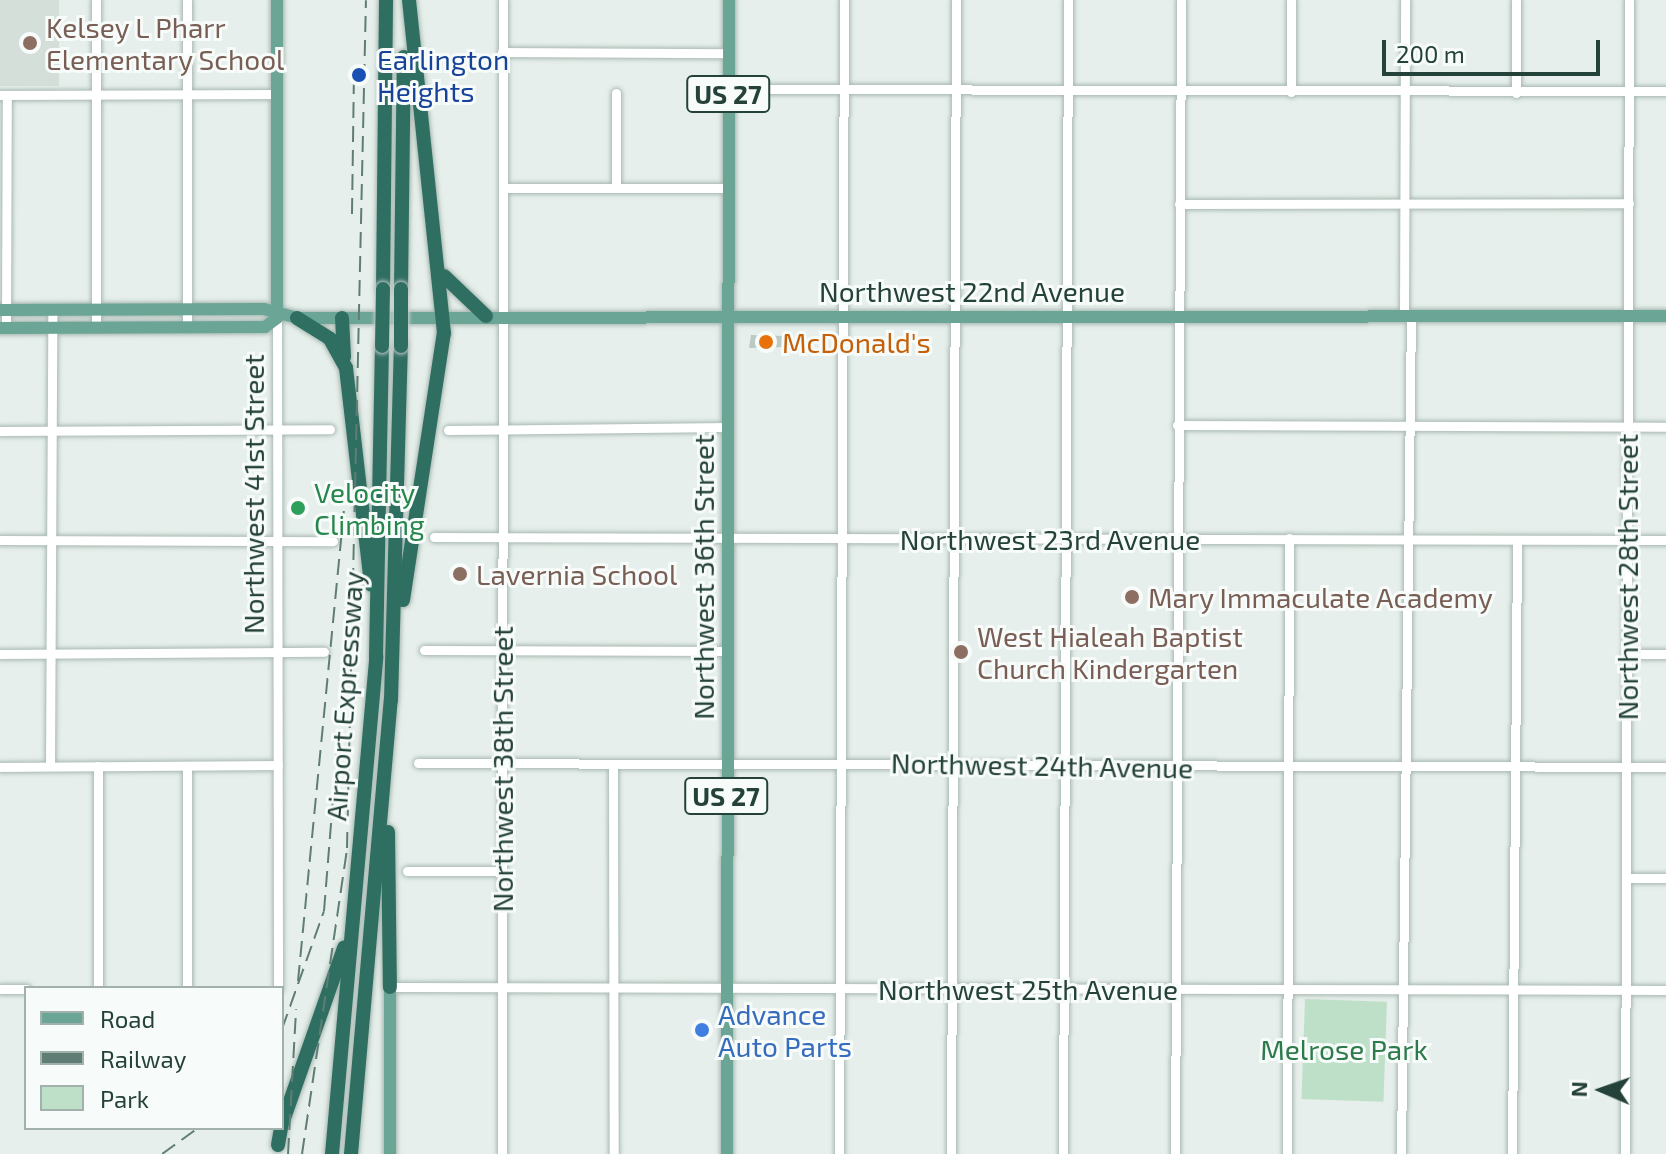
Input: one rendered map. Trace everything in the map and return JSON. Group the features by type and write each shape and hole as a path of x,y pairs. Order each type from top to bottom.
{"highway":[{"name":"Airport Expressway","path":"332,1154 376,657 386,0"},
{"name":"Airport Expressway","path":"351,1154 386,779 395,631 407,0"},
{"path":"395,631 443,316 443,275 407,0"},
{"path":"443,275 463,302 486,316"},
{"path":"297,318 330,339 346,368"},
{"path":"342,318 376,657"},
{"path":"386,779 390,987"},
{"path":"284,1116 354,917"}],"main road":[{"name":"Northwest 41st Street","path":"277,0 277,318"},
{"name":"Northwest 36th Street","path":"727,1154 729,0"},
{"name":"Northwest 22nd Avenue","path":"3,310 264,309 277,318 1666,316"},
{"name":"Northwest 22nd Avenue","path":"3,328 265,327 277,318"},
{"path":"390,987 390,1154"}],"street":[{"path":"96,0 96,328"},
{"path":"187,0 187,328"},
{"name":"Northwest 38th Street","path":"502,1154 503,0"},
{"path":"839,1154 839,316 844,0"},
{"path":"951,1154 956,0"},
{"path":"1063,1154 1068,0"},
{"path":"1175,1154 1181,0"},
{"path":"1291,0 1291,92"},
{"path":"1401,1154 1403,538 1411,524 1412,426 1403,203 1405,0"},
{"path":"1516,0 1516,93"},
{"name":"Northwest 28th Street","path":"1625,1154 1629,0"},
{"path":"502,52 728,53"},
{"path":"728,89 1666,91"},
{"path":"616,93 616,188"},
{"path":"3,328 3,95 278,94"},
{"path":"505,188 727,188"},
{"path":"1179,204 1629,203"},
{"path":"50,766 52,310"},
{"name":"Northwest 41st Street","path":"277,318 278,986"},
{"path":"1177,425 1666,427"},
{"path":"448,430 728,427"},
{"path":"0,431 330,429"},
{"name":"Northwest 23rd Avenue","path":"434,537 1666,540"},
{"path":"1287,1154 1289,538"},
{"path":"0,540 333,541"},
{"path":"1512,1154 1517,541"},
{"path":"424,650 726,651"},
{"path":"0,654 324,652"},
{"path":"1626,654 1666,654"},
{"name":"Northwest 24th Avenue","path":"418,763 1666,767"},
{"path":"0,767 278,765"},
{"path":"613,765 614,1154"},
{"path":"98,766 98,986"},
{"path":"187,766 187,986"},
{"path":"407,871 502,871"},
{"path":"1627,878 1666,878"},
{"name":"Northwest 25th Avenue","path":"390,987 1666,990"},
{"path":"0,989 24,989"}],"shaded area":[{"name":"Kelsey L Pharr Elementary School","path":"0,0 59,0 59,86 0,86"}],"green space":[{"name":"Melrose Park","path":"1305,999 1387,1002 1383,1102 1302,1099"}],"building":[{"name":"McDonald's","path":"751,335 784,336 784,347 749,348"}],"railway":[{"path":"302,1154 347,848 366,0"},
{"path":"352,214 354,66"},
{"path":"298,981 347,479"},
{"path":"284,1023 324,911 337,749"},
{"path":"288,1154 296,1009"},
{"path":"162,1154 195,1130"}],"place":[{"name":"Kelsey L Pharr Elementary School","path":"30,43"},
{"name":"Earlington Heights","path":"359,75"},
{"name":"McDonald's","path":"766,342"},
{"name":"Velocity Climbing","path":"298,508"},
{"name":"Lavernia School","path":"460,574"},
{"name":"Mary Immaculate Academy","path":"1132,597"},
{"name":"West Hialeah Baptist Church Kindergarten","path":"961,652"},
{"name":"Advance Auto Parts","path":"702,1030"}]}
